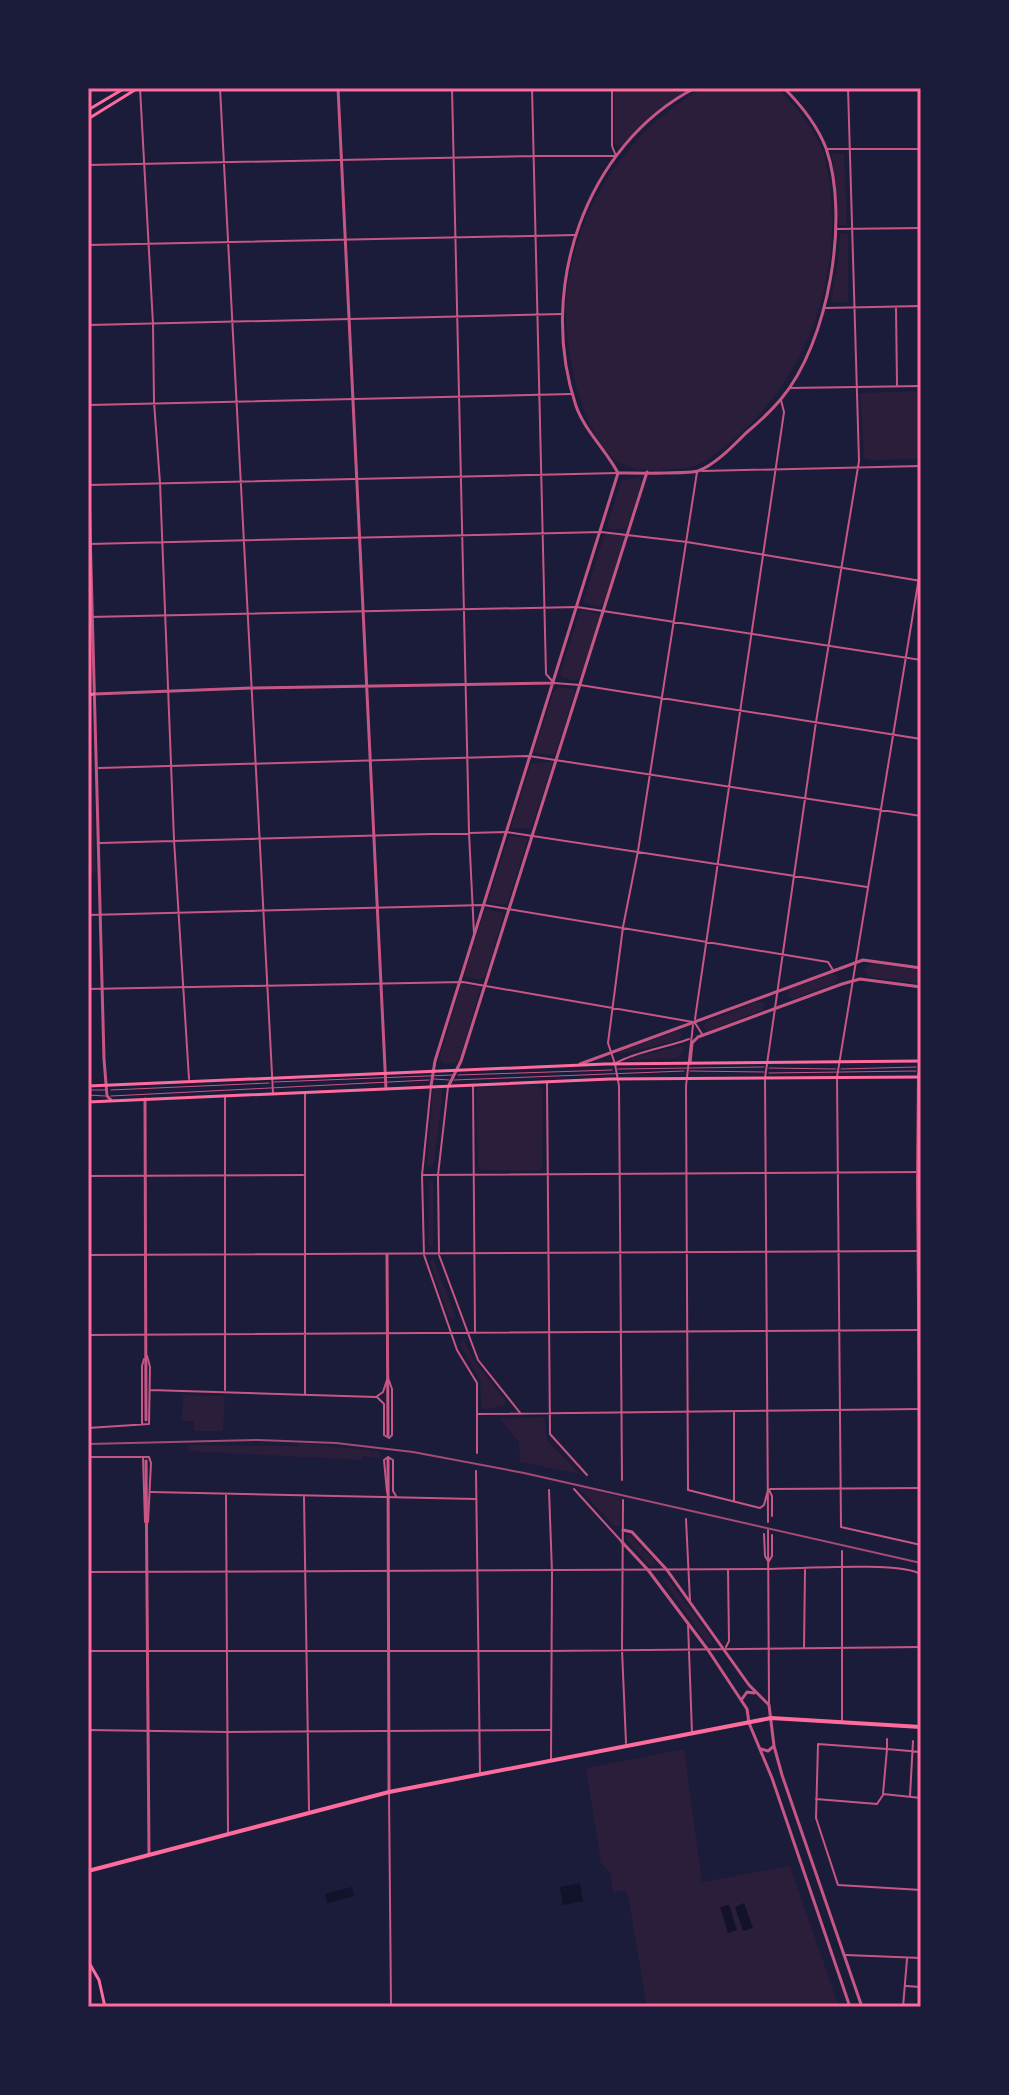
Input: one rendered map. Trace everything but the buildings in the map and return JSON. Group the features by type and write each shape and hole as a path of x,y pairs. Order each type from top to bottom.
{"main road":[{"path":"88,110 125,88"},
{"path":"88,119 139,88"},
{"path":"88,695 94,694"},
{"path":"88,1088 189,1080 386,1077 457,1069 579,1065 841,1062 920,1065"},
{"path":"88,1102 617,1076 765,1078 838,1073 919,1077"},
{"path":"88,1871 389,1792 771,1718 921,1727"},
{"path":"88,1961 99,1980 105,2007"}],"street":[{"path":"139,88 150,243 174,840 189,1080"},
{"path":"220,88 273,1094"},
{"path":"338,88 386,1089"},
{"path":"452,88 474,935"},
{"path":"532,88 546,674 554,683"},
{"path":"612,88 612,146 616,156"},
{"path":"622,1480 617,1076 608,1043 623,927 663,698 697,471 739,440 789,388 824,308 833,262 836,229 834,191 826,149 815,126 784,88"},
{"path":"768,1522 765,1078 816,722 858,467 848,88"},
{"path":"618,473 582,420 573,394 567,362 563,290 575,235 616,156 651,120 692,89"},
{"path":"826,149 921,149"},
{"path":"88,165 616,156"},
{"path":"836,229 921,228"},
{"path":"88,245 575,235"},
{"path":"824,308 921,306"},
{"path":"896,307 897,386"},
{"path":"88,325 563,314"},
{"path":"789,388 921,386"},
{"path":"88,405 573,394"},
{"path":"769,1489 763,1507 688,1490 687,1078 689,1039 784,412 781,399"},
{"path":"88,453 90,617 98,768 106,1087 107,1096 112,1101"},
{"path":"88,485 921,466"},
{"path":"521,1414 478,1360 439,1255 438,1175 449,1085 485,985 647,472"},
{"path":"477,1453 477,1383 451,1333 424,1255 422,1175 432,1074 618,473"},
{"path":"88,544 542,532 629,533 920,581"},
{"path":"920,1065 921,1545 841,1527 837,1172 838,1073 921,565"},
{"path":"90,617 577,607 921,660"},
{"path":"94,694 554,683 921,739"},
{"path":"98,768 529,756 920,816 921,803"},
{"path":"100,843 506,832 868,887"},
{"path":"88,915 484,905 828,962 833,971"},
{"path":"579,1065 863,960 921,968"},
{"path":"688,1066 692,1043 704,1035 854,981 921,987"},
{"path":"88,989 460,982 694,1022"},
{"path":"694,1022 704,1035"},
{"path":"615,1066 634,1054 662,1049 689,1039"},
{"path":"547,1081 550,1434 587,1475"},
{"path":"473,1084 475,1333"},
{"path":"305,1092 305,1394"},
{"path":"225,1096 225,1390"},
{"path":"145,1099 148,1420"},
{"path":"422,1175 919,1172"},
{"path":"88,1176 305,1175"},
{"path":"88,1255 919,1251"},
{"path":"387,1255 388,1435"},
{"path":"88,1335 920,1330"},
{"path":"88,1428 142,1426 148,1420 150,1367 146,1355"},
{"path":"142,1426 142,1366 146,1355"},
{"path":"376,1397 384,1404 384,1435 389,1438 392,1435 392,1389 388,1377"},
{"path":"150,1390 376,1397 383,1392 388,1377"},
{"path":"477,1414 920,1410"},
{"path":"734,1411 734,1502"},
{"path":"88,1457 143,1455 148,1459 151,1463 151,1492 147,1527"},
{"path":"143,1455 143,1515 147,1527"},
{"path":"388,1497 384,1485 384,1461 388,1457 393,1460 393,1492 398,1497"},
{"path":"388,1458 391,2007"},
{"path":"148,1459 149,1855"},
{"path":"476,1471 480,1774"},
{"path":"769,1489 920,1488"},
{"path":"574,1489 648,1570 742,1699 850,2007"},
{"path":"769,1489 772,1516"},
{"path":"549,1490 551,1760"},
{"path":"151,1492 476,1499"},
{"path":"226,1494 228,1834"},
{"path":"304,1496 310,1813"},
{"path":"623,1500 622,1650 626,1746"},
{"path":"686,1519 690,1601"},
{"path":"623,1530 632,1532 667,1570 757,1695 769,1705"},
{"path":"768,1530 769,1705 774,1746 862,2007"},
{"path":"764,1534 765,1556 769,1562"},
{"path":"769,1562 772,1535"},
{"path":"842,1551 842,1721"},
{"path":"88,1572 909,1568 920,1573"},
{"path":"724,1649 729,1641 728,1569"},
{"path":"804,1649 805,1569"},
{"path":"688,1623 692,1733"},
{"path":"88,1651 921,1647"},
{"path":"742,1699 747,1692 757,1695"},
{"path":"88,1730 550,1730"},
{"path":"815,1799 877,1804 883,1799 887,1739"},
{"path":"910,1797 913,1741"},
{"path":"921,1752 818,1744 815,1799 816,1818 838,1885 921,1890"},
{"path":"761,1749 768,1751 774,1746"},
{"path":"883,1794 921,1798"},
{"path":"843,1955 921,1958"},
{"path":"903,2007 907,1957"},
{"path":"839,1973 848,1969"},
{"path":"905,1986 921,1987"}],"lane":[{"path":"106,1087 432,1074 453,1077 617,1076 688,1066 838,1073 920,1065"},
{"path":"432,1074 453,1077 615,1066"},
{"path":"88,1095 272,1088 386,1077"}],"shaded area":[{"path":"614,88 686,90 619,147 614,144"},
{"path":"703,88 777,88 810,126 823,152 830,185 831,250 826,282 818,312 792,370 754,420 716,454 695,466 637,469 622,464 605,449 581,403 566,322 570,269 592,207 627,151 675,106"},
{"path":"832,154 844,154 847,225 839,225"},
{"path":"840,233 848,234 848,302 831,302 838,260"},
{"path":"921,391 921,459 864,458 860,393"},
{"path":"639,477 642,481 627,529 609,529 607,526 621,481"},
{"path":"607,534 624,536 624,539 604,603 599,607 583,602"},
{"path":"580,611 601,615 580,677 569,680 560,674"},
{"path":"558,687 575,692 555,755 533,753 554,691"},
{"path":"88,714 91,714 96,873 88,873"},
{"path":"553,762 531,829 511,828 531,763"},
{"path":"509,836 528,838 508,902 503,905 490,903 488,900"},
{"path":"485,909 504,913 485,977 480,980 464,976"},
{"path":"872,963 920,970 921,982 870,977 865,973 865,968"},
{"path":"832,974 838,976 836,983 793,999 787,996 790,989"},
{"path":"461,984 481,987 459,1061 444,1064 439,1060"},
{"path":"759,1001 765,1003 763,1010 708,1031 703,1028 706,1022"},
{"path":"678,1031 682,1034 680,1040 619,1052"},
{"path":"682,1046 684,1050 678,1058 630,1060 633,1057"},
{"path":"536,1085 543,1089 542,1168 539,1171 481,1170 478,1165 476,1091 479,1087"},
{"path":"433,1089 443,1089 434,1164 430,1166 427,1164"},
{"path":"429,1179 433,1182 433,1247 428,1244"},
{"path":"433,1258 456,1317 454,1320 449,1317 430,1262"},
{"path":"463,1340 505,1405 482,1410 480,1380 460,1345"},
{"path":"183,1395 225,1396 223,1431 194,1431 194,1421 182,1421"},
{"path":"542,1417 547,1441 580,1474 520,1462 519,1442 500,1419"},
{"path":"299,1443 379,1451 381,1458 362,1456 362,1460 188,1451 188,1445 298,1446"},
{"path":"578,1487 621,1497 620,1526 614,1526"},
{"path":"629,1534 655,1561 655,1566 649,1565 626,1539"},
{"path":"667,1578 713,1640 712,1644 707,1643 662,1579"},
{"path":"684,1749 702,1882 790,1866 839,2007 647,2007 628,1896 626,1890 613,1893 611,1874 601,1863 586,1768"},
{"path":"580,1883 583,1901 563,1905 560,1887"},
{"path":"352,1887 354,1896 327,1903 325,1894"},
{"path":"744,1903 753,1928 743,1931 735,1907"},
{"path":"729,1905 737,1930 728,1933 720,1907"}],"railway":[{"path":"88,1444 259,1440 336,1443 413,1452 524,1473 921,1563"}]}
